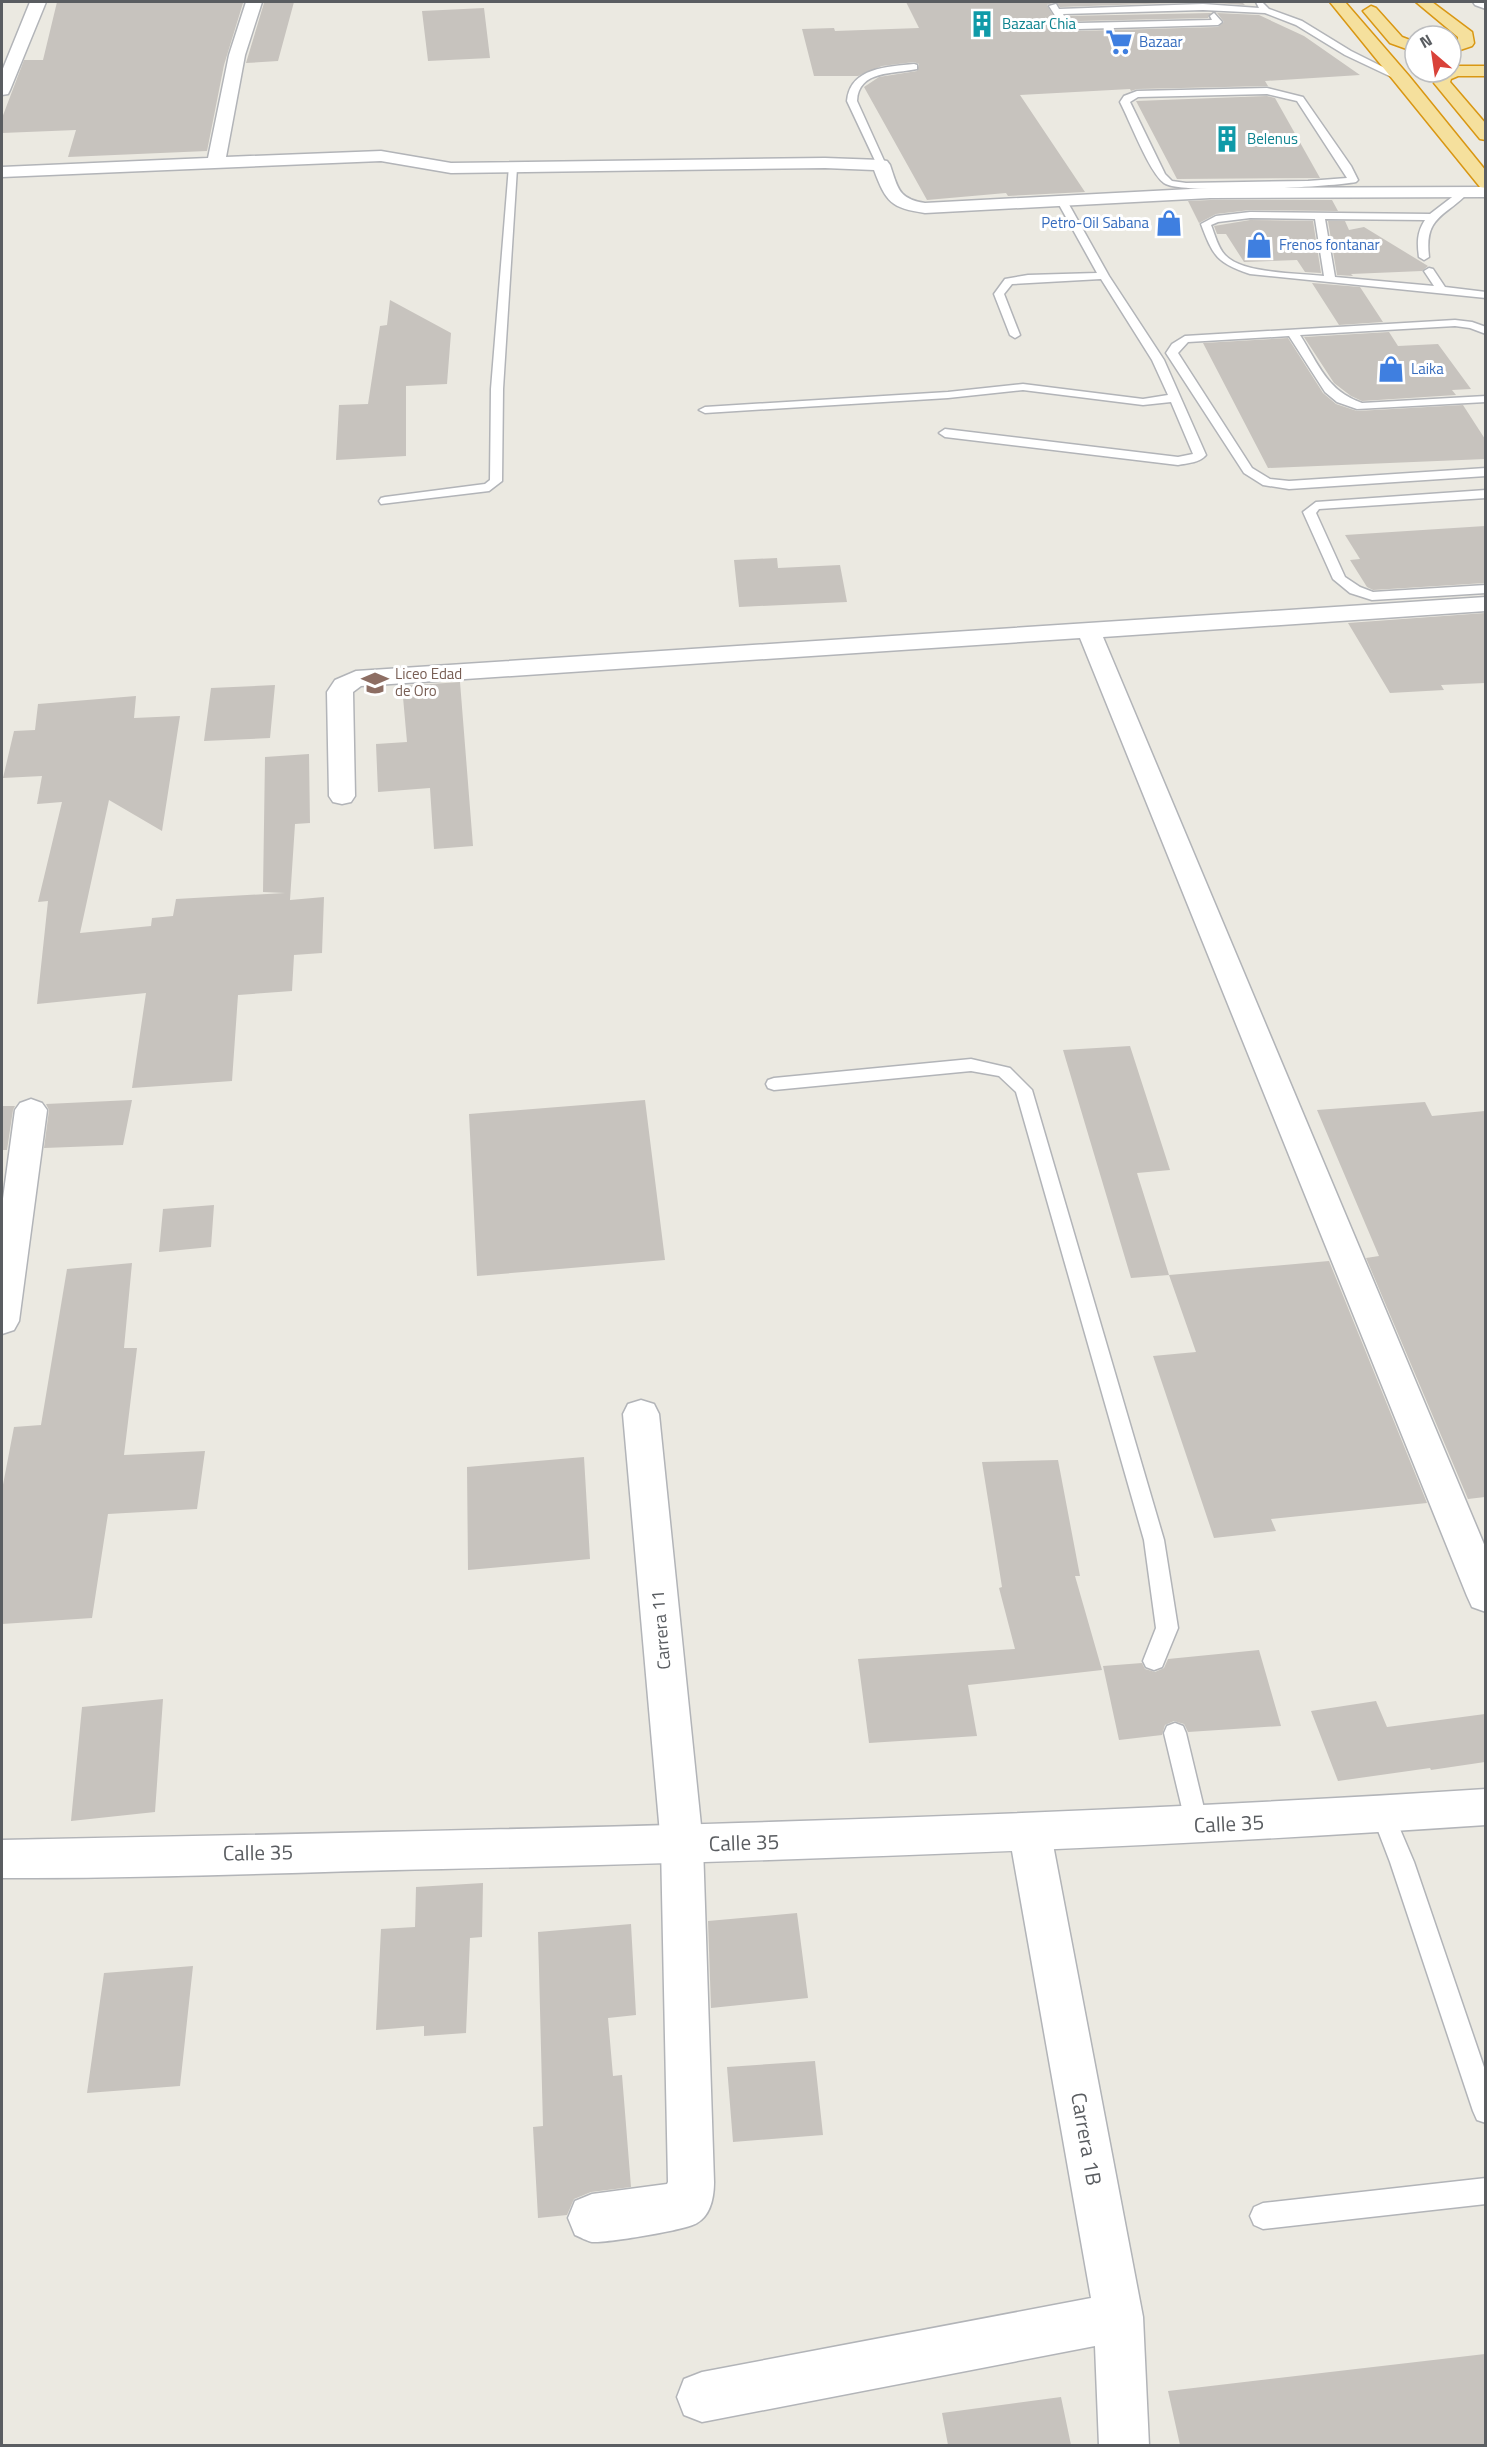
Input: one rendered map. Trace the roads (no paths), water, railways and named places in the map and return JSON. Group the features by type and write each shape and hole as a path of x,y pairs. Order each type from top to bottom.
{"highway":[{"path":"1337,2 1368,9 1396,40 1403,43"},
{"path":"1337,2 1403,79"},
{"path":"1423,2 1452,24"},
{"path":"1485,71 1456,71 1444,76 1442,83 1485,135"},
{"path":"1407,84 1485,183"}],"street":[{"path":"2,90 38,2"},
{"path":"216,163 237,54 254,2"},
{"path":"1480,2 1485,5"},
{"path":"2,172 381,156 451,168 825,163 881,165 894,199 906,206 925,208 1300,188 1485,192"},
{"path":"342,796 340,692 344,685 356,679 1485,604"},
{"path":"1088,630 1485,1596"},
{"path":"2,1321 31,1110"},
{"name":"Carrera 11","path":"592,2218 682,2206 690,2197 691,2182 681,1845 641,1414"},
{"name":"Calle 35","path":"2,1859 681,1845 1030,1834 1383,1815 1485,1807"},
{"name":"Carrera 1B","path":"1030,1834 1119,2317 1124,2445"},
{"path":"702,2397 1119,2317"}],"lane":[{"path":"1051,2 1064,23 1085,27 1218,22 1214,16"},
{"path":"1258,2 1266,11"},
{"path":"1057,12 1185,3 1266,11 1299,23 1347,53 1403,79"},
{"path":"881,165 852,101 851,92 855,83 867,76 914,67"},
{"path":"1267,91 1300,99 1346,166 1353,180 1300,188 1186,186 1169,183 1161,175 1125,102 1126,98 1137,94 1267,91"},
{"path":"385,501 489,487 496,481 497,389 512,168"},
{"path":"1424,257 1421,243 1430,218 1463,193"},
{"path":"945,433 1164,460 1193,459 1200,455 1158,360 1104,276 1062,201"},
{"path":"1320,216 1330,280"},
{"path":"1430,218 1230,217 1216,219 1206,224 1218,257 1230,264 1254,272 1485,295"},
{"path":"1429,271 1443,291"},
{"path":"1015,335 999,294 1009,281 1028,278 1104,276"},
{"path":"1485,331 1472,325 1455,323 1185,339 1176,346 1172,353 1248,470 1267,482 1289,485 1485,472"},
{"path":"1292,332 1329,390 1341,400 1361,407 1485,399"},
{"path":"705,410 948,395 1008,387 1143,402 1176,398"},
{"path":"1485,494 1316,506 1309,512 1339,579 1355,590 1372,596 1485,589"},
{"path":"774,1084 971,1065 1004,1072 1024,1090 1154,1540 1167,1628 1154,1661"},
{"path":"1175,1733 1197,1826"},
{"path":"1383,1815 1402,1862 1485,2111"},
{"path":"1263,2216 1485,2191"}],"place":[{"name":"Bazaar Chia","path":"982,24"},
{"name":"Bazaar","path":"1119,42"},
{"name":"Belenus","path":"1227,139"},
{"name":"Petro-Oil Sabana","path":"1169,223"},
{"name":"Frenos fontanar","path":"1259,245"},
{"name":"Laika","path":"1391,369"},
{"name":"Liceo Edad de Oro","path":"375,683"}]}
